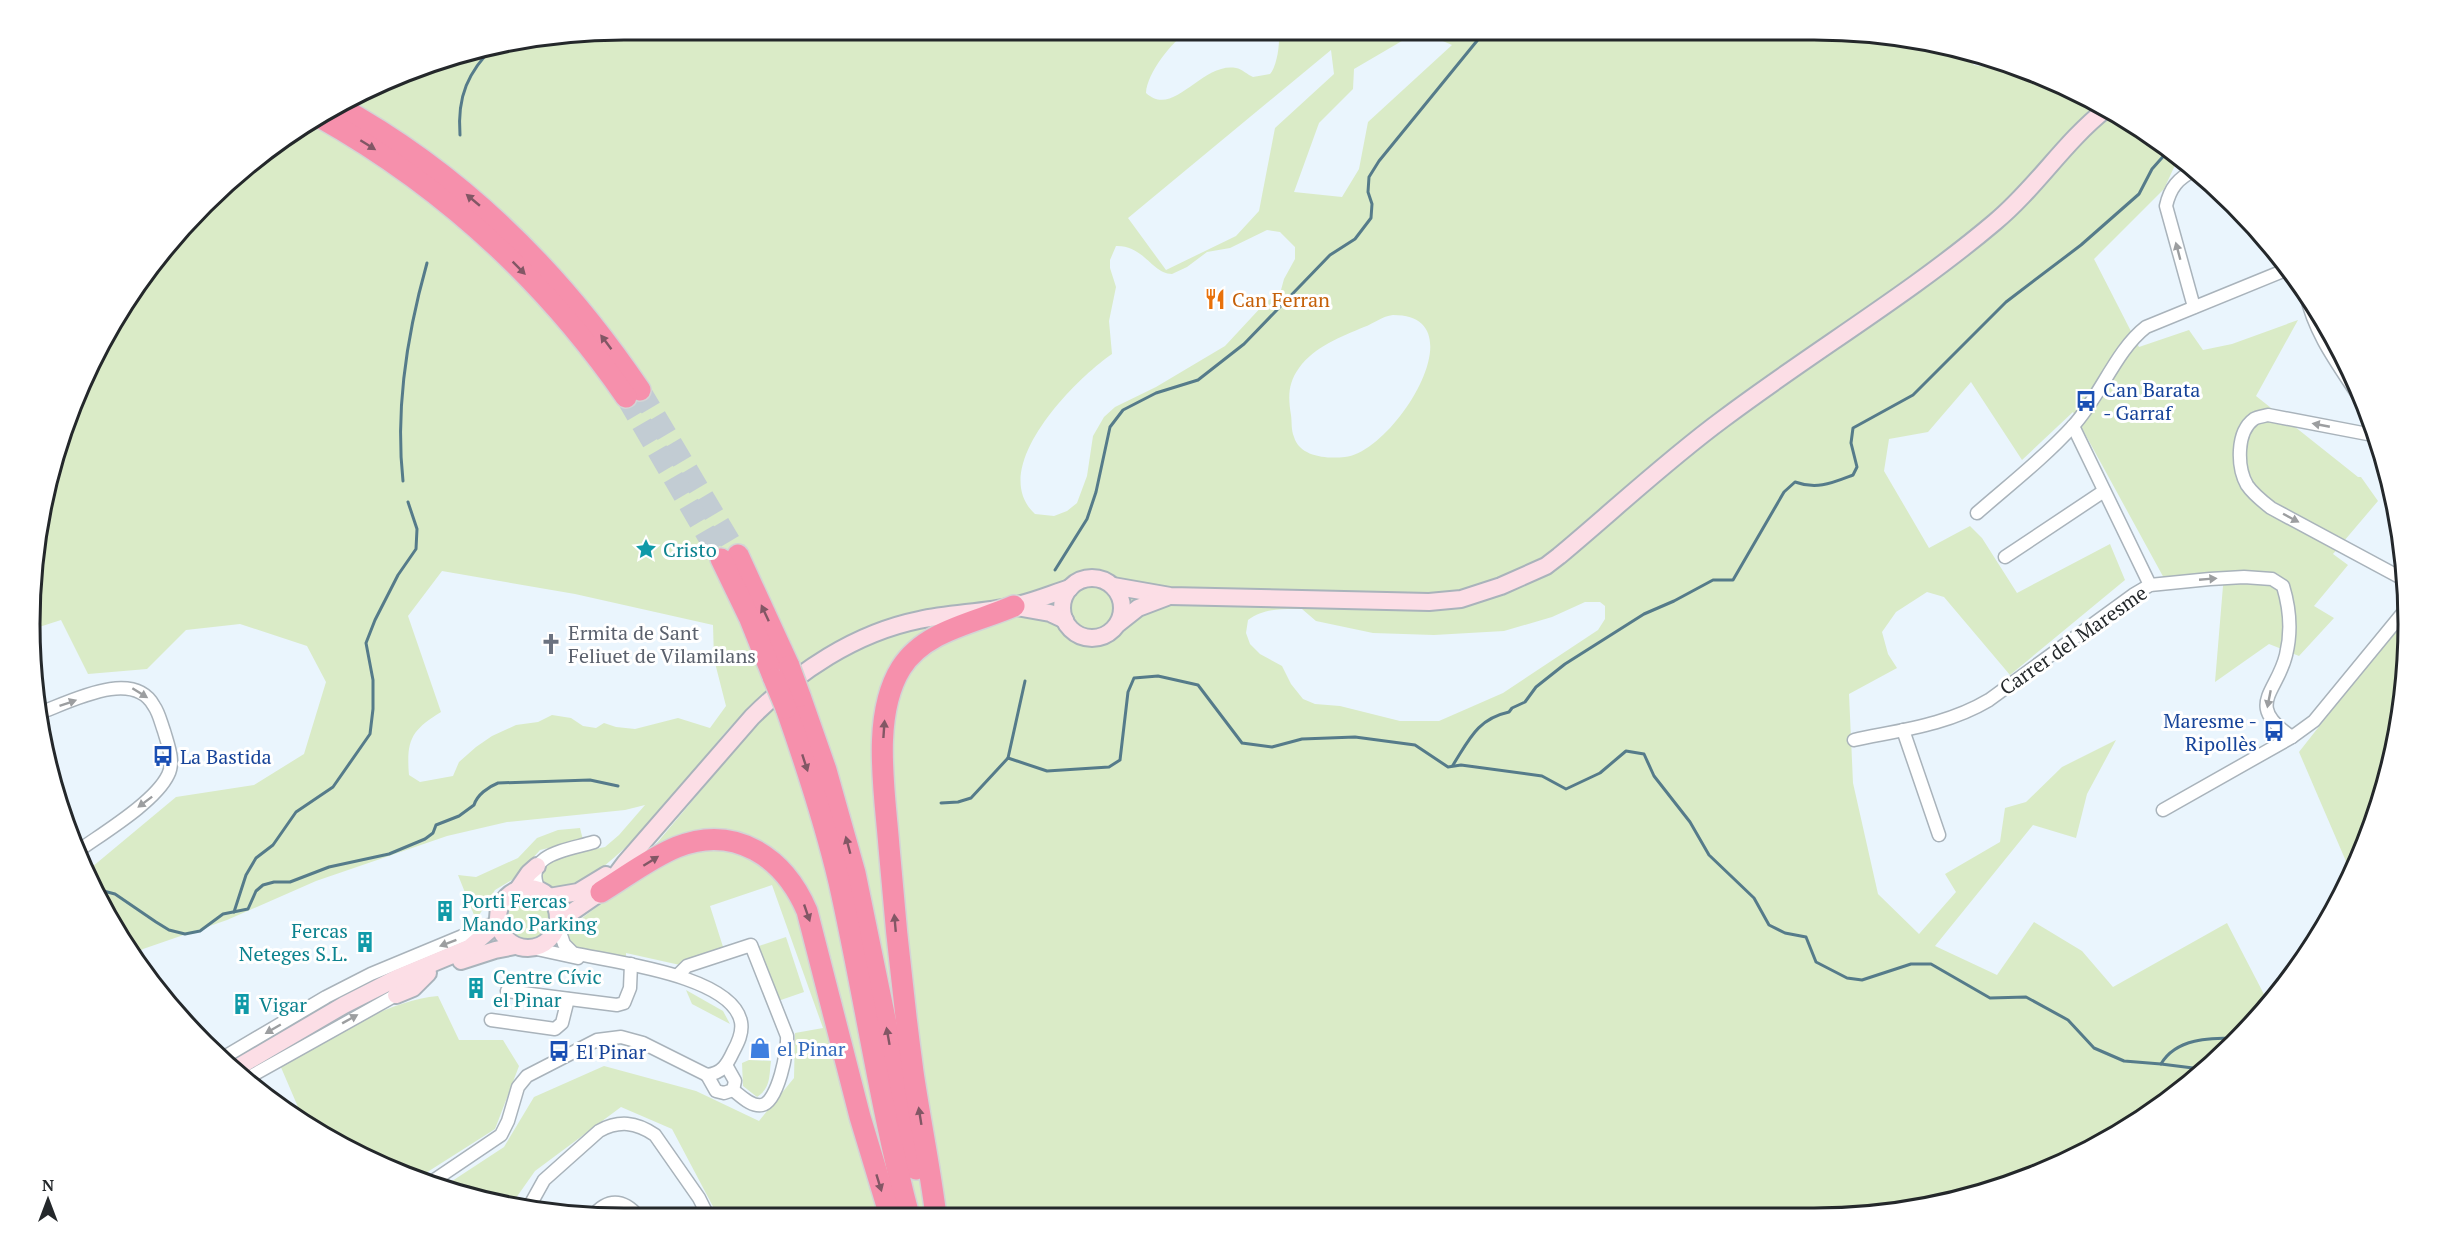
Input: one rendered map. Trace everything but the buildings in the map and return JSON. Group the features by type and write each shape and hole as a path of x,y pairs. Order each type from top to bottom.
{"highway":[{"path":"328,122 376,150 459,211 500,248 559,309 633,393 572,298 510,234 423,160 347,111"},
{"path":"729,557 750,619 782,672 793,702 826,770 853,864 907,1130 926,1208"},
{"path":"935,1208 913,1074 896,927 885,789 883,730 886,703 901,668 921,646 939,634 1014,606"},
{"path":"793,702 838,881 890,1140 907,1208"},
{"path":"601,892 657,856 700,841 726,841 748,847 767,857 786,874 797,890 809,917 860,1117 888,1208"}],"main road":[{"path":"381,987 495,950 515,946 532,948 548,941 558,924 601,892 752,717 784,687 844,648 889,628 920,620 1014,606 1093,578 1104,580 1113,586 1170,596 1445,601 1493,589 1546,566 1722,420 1942,263 1994,223 2029,190 2078,134 2099,115"},
{"path":"1113,586 1122,602 1123,610 1119,623"},
{"path":"1065,620 1063,602 1070,588"},
{"path":"1014,606 1050,613 1065,620 1077,634 1092,638 1106,635 1138,608 1170,596"},
{"path":"518,889 544,893 578,892 625,863"},
{"path":"241,1065 326,1014 397,978 469,948 483,939 498,919 503,902 518,889 537,866"},
{"path":"544,893 557,910 558,924"},
{"path":"498,919 504,936 515,946"},
{"path":"396,996 413,988 428,973"}],"street":[{"path":"2187,175 2177,181 2168,196 2166,206 2194,308"},
{"path":"1977,513 2073,426 2107,379 2132,338 2146,327 2280,272"},
{"path":"2315,323 2329,349"},
{"path":"2367,434 2268,415 2254,419 2243,434 2239,456 2246,483 2256,496 2271,508 2396,575"},
{"path":"2073,426 2150,585"},
{"path":"2005,557 2104,491"},
{"name":"Carrer del Maresme","path":"1854,740 1940,723 1966,713 1989,700 2150,585 2244,577 2272,579 2283,586 2289,608 2290,636 2286,657 2269,693 2266,705 2272,721 2292,737"},
{"path":"2163,810 2292,737 2314,721 2398,619"},
{"path":"47,711 114,688 131,687 148,697 154,706 171,753 170,774 156,793 85,846"},
{"path":"1903,730 1939,835"},
{"path":"544,893 535,881 537,866 549,855 594,842"},
{"path":"229,1054 364,977 487,927 498,919"},
{"path":"558,924 567,949 595,958"},
{"path":"678,975 687,966 751,945 787,1036 787,1051 774,1095 766,1104 750,1103 733,1090"},
{"path":"532,948 548,953 631,964 678,975 724,998 736,1011 741,1022 741,1033 726,1065 718,1072 707,1075"},
{"path":"507,991 617,1005 624,1003 630,988 631,964"},
{"path":"254,1075 396,996"},
{"path":"491,1020 555,1029 562,1023 568,999"},
{"path":"438,1178 501,1135 508,1121 518,1087 527,1076 597,1040 621,1037 643,1043 707,1075 716,1091 724,1093 733,1090"},
{"path":"726,1065 735,1081 733,1090"},
{"path":"533,1200 544,1180 599,1131 609,1125 628,1123 655,1135 704,1208"},
{"path":"601,1207 603,1204 614,1202 626,1204 630,1208"}],"green space":[{"path":"624,40 1177,40 1162,58 1147,85 1146,93 1156,99 1167,99 1178,95 1211,73 1223,68 1236,68 1253,77 1270,74 1275,66 1279,40 1404,40 1354,69 1353,89 1319,123 1294,192 1342,197 1359,169 1368,122 1452,45 1441,40 1815,40 1891,45 1966,60 1974,65 2003,71 2073,101 2139,139 2175,165 2164,189 2094,259 2139,347 2189,330 2203,350 2232,344 2298,320 2256,396 2358,477 2361,477 2378,501 2333,554 2348,565 2314,606 2334,618 2299,656 2269,644 2215,682 2224,574 2165,580 2073,412 2022,460 1971,382 1928,432 1889,439 1884,471 1929,548 1970,526 1982,538 2017,593 2110,544 2125,580 2010,675 1944,597 1927,592 1896,612 1882,632 1888,654 1897,668 1849,694 1853,783 1878,894 1919,934 1956,892 1945,874 2000,842 2005,808 2026,802 2062,767 2116,740 2087,794 2076,838 2033,825 1935,946 1997,975 2034,922 2082,951 2113,987 2227,923 2265,996 2228,1037 2170,1087 2107,1129 2073,1147 2003,1177 1966,1188 1891,1203 1815,1208 714,1208 672,1129 621,1107 535,1171 517,1197 451,1182 504,1147 534,1097 604,1066 696,1091 759,1121 794,1078 795,1033 823,1028 772,885 710,906 724,950 680,965 626,953 626,958 572,949 565,934 570,927 655,863 718,846 752,855 805,894 743,840 646,856 740,744 733,724 642,831 612,860 583,880 558,888 539,878 546,863 562,856 605,847 619,835 645,805 625,810 507,822 447,836 316,881 227,920 141,950 119,916 94,866 176,797 254,785 304,754 326,682 307,646 240,624 186,630 147,669 88,674 61,620 40,627 45,548 60,473 71,436 101,366 119,332 161,269 211,211 239,185 300,139 332,119 401,85 436,71 510,52 548,45","holes":["1331,50 1334,74 1275,128 1259,211 1236,236 1166,270 1128,218","1267,230 1280,232 1295,247 1295,259 1281,290 1264,304 1225,346 1156,387 1115,407 1104,417 1093,436 1087,476 1077,503 1067,511 1054,516 1035,514 1023,495 1021,474 1028,450 1058,404 1096,366 1112,354 1109,321 1116,287 1110,260 1116,246 1134,250 1165,273 1172,274 1187,267 1207,252 1230,248","1393,315 1418,321 1429,336 1429,359 1420,384 1405,410 1385,433 1365,449 1338,458 1308,453 1297,444 1292,432 1289,396 1295,374 1305,360 1321,348 1382,318","442,571 575,594 713,625 714,659 726,706 710,728 678,718 635,729 604,723 596,728 583,726 571,718 552,715 538,722 516,725 492,736 459,762 453,776 420,782 409,775 410,744 417,730 441,712 408,616","1585,602 1600,602 1605,606 1605,619 1598,630 1503,693 1439,721 1400,721 1340,706 1315,704 1303,699 1291,684 1282,666 1260,654 1250,644 1246,633 1248,620 1254,616 1267,611 1287,609 1302,609 1316,621 1373,633 1434,635 1504,631 1552,617"]},
{"path":"2398,626 2394,700 2379,775 2368,812 2347,863 2299,752"},
{"path":"580,828 583,840 540,850 515,878 495,890 476,920 458,875 476,877 518,858 537,838 558,830"},
{"path":"529,897 544,903 550,918 544,933 529,939 514,933 508,918 514,903"},
{"path":"786,937 804,992 778,1001 759,946"},
{"path":"686,990 723,1011 730,1024 692,1004"},
{"path":"438,996 459,1040 503,1040 519,1066 495,1129 426,1173 366,1147 298,1108 280,1065 356,1023 397,1005"},
{"path":"749,1060 771,1061 767,1086 757,1097 743,1086 742,1063"}],"waterway":[{"path":"1055,570 1087,519 1096,492 1110,427 1123,410 1156,393 1198,380 1244,344 1330,255 1355,239 1371,218 1369,177 1379,161 1478,40"},
{"path":"460,135 460,108 466,86 484,58"},
{"path":"1453,765 1469,739 1481,725 1525,702 1536,687 1565,664 1644,614 1713,580 1733,580 1784,492 1795,482 1817,485 1831,483 1853,475 1857,467 1851,443 1853,428 1913,395 2006,302 2081,245 2139,194 2152,169 2163,156"},
{"path":"403,481 401,426 404,371 427,263"},
{"path":"234,912 246,875 256,858 273,845 296,812 333,787 370,734 373,680 366,643 398,575 416,549 417,529 408,502"},
{"path":"941,803 958,802 971,798 1008,758 1047,771 1109,767 1120,760 1128,692 1134,678 1158,676 1198,685 1242,743 1272,747 1302,739 1355,737 1415,745 1448,767 1461,765 1542,776 1566,789 1600,773 1626,751 1644,754 1654,776 1690,822 1709,855 1754,898 1769,925 1785,933 1806,937 1816,962 1847,978 1862,980 1911,964 1931,964 1990,998 2026,997 2068,1020 2094,1048 2124,1061 2161,1064 2167,1055 2185,1044 2205,1039 2227,1038"},
{"path":"1008,758 1025,681"},
{"path":"106,892 115,894 169,930 185,934 200,931 223,914 248,909 256,891 263,885 290,882 329,867 389,854 425,839 433,833 436,825 459,816 474,805 483,792 498,783 590,780 618,786"},
{"path":"2161,1064 2194,1068"}],"tunnel":[{"path":"640,390 738,555"},
{"path":"626,397 721,559"}],"place":[{"name":"Can Ferran","path":"1215,299"},
{"name":"Can Barata - Garraf","path":"2086,401"},
{"name":"Cristo","path":"646,549"},
{"name":"Ermita de Sant Feliuet de Vilamilans","path":"551,644"},
{"name":"Maresme - Ripollès","path":"2274,731"},
{"name":"La Bastida","path":"163,756"},
{"name":"Porti Fercas Mando Parking","path":"445,911"},
{"name":"Fercas Neteges S.L.","path":"365,942"},
{"name":"Centre Cívic el Pinar","path":"476,988"},
{"name":"Vigar","path":"242,1004"},
{"name":"el Pinar","path":"760,1048"},
{"name":"El Pinar","path":"559,1051"}]}
